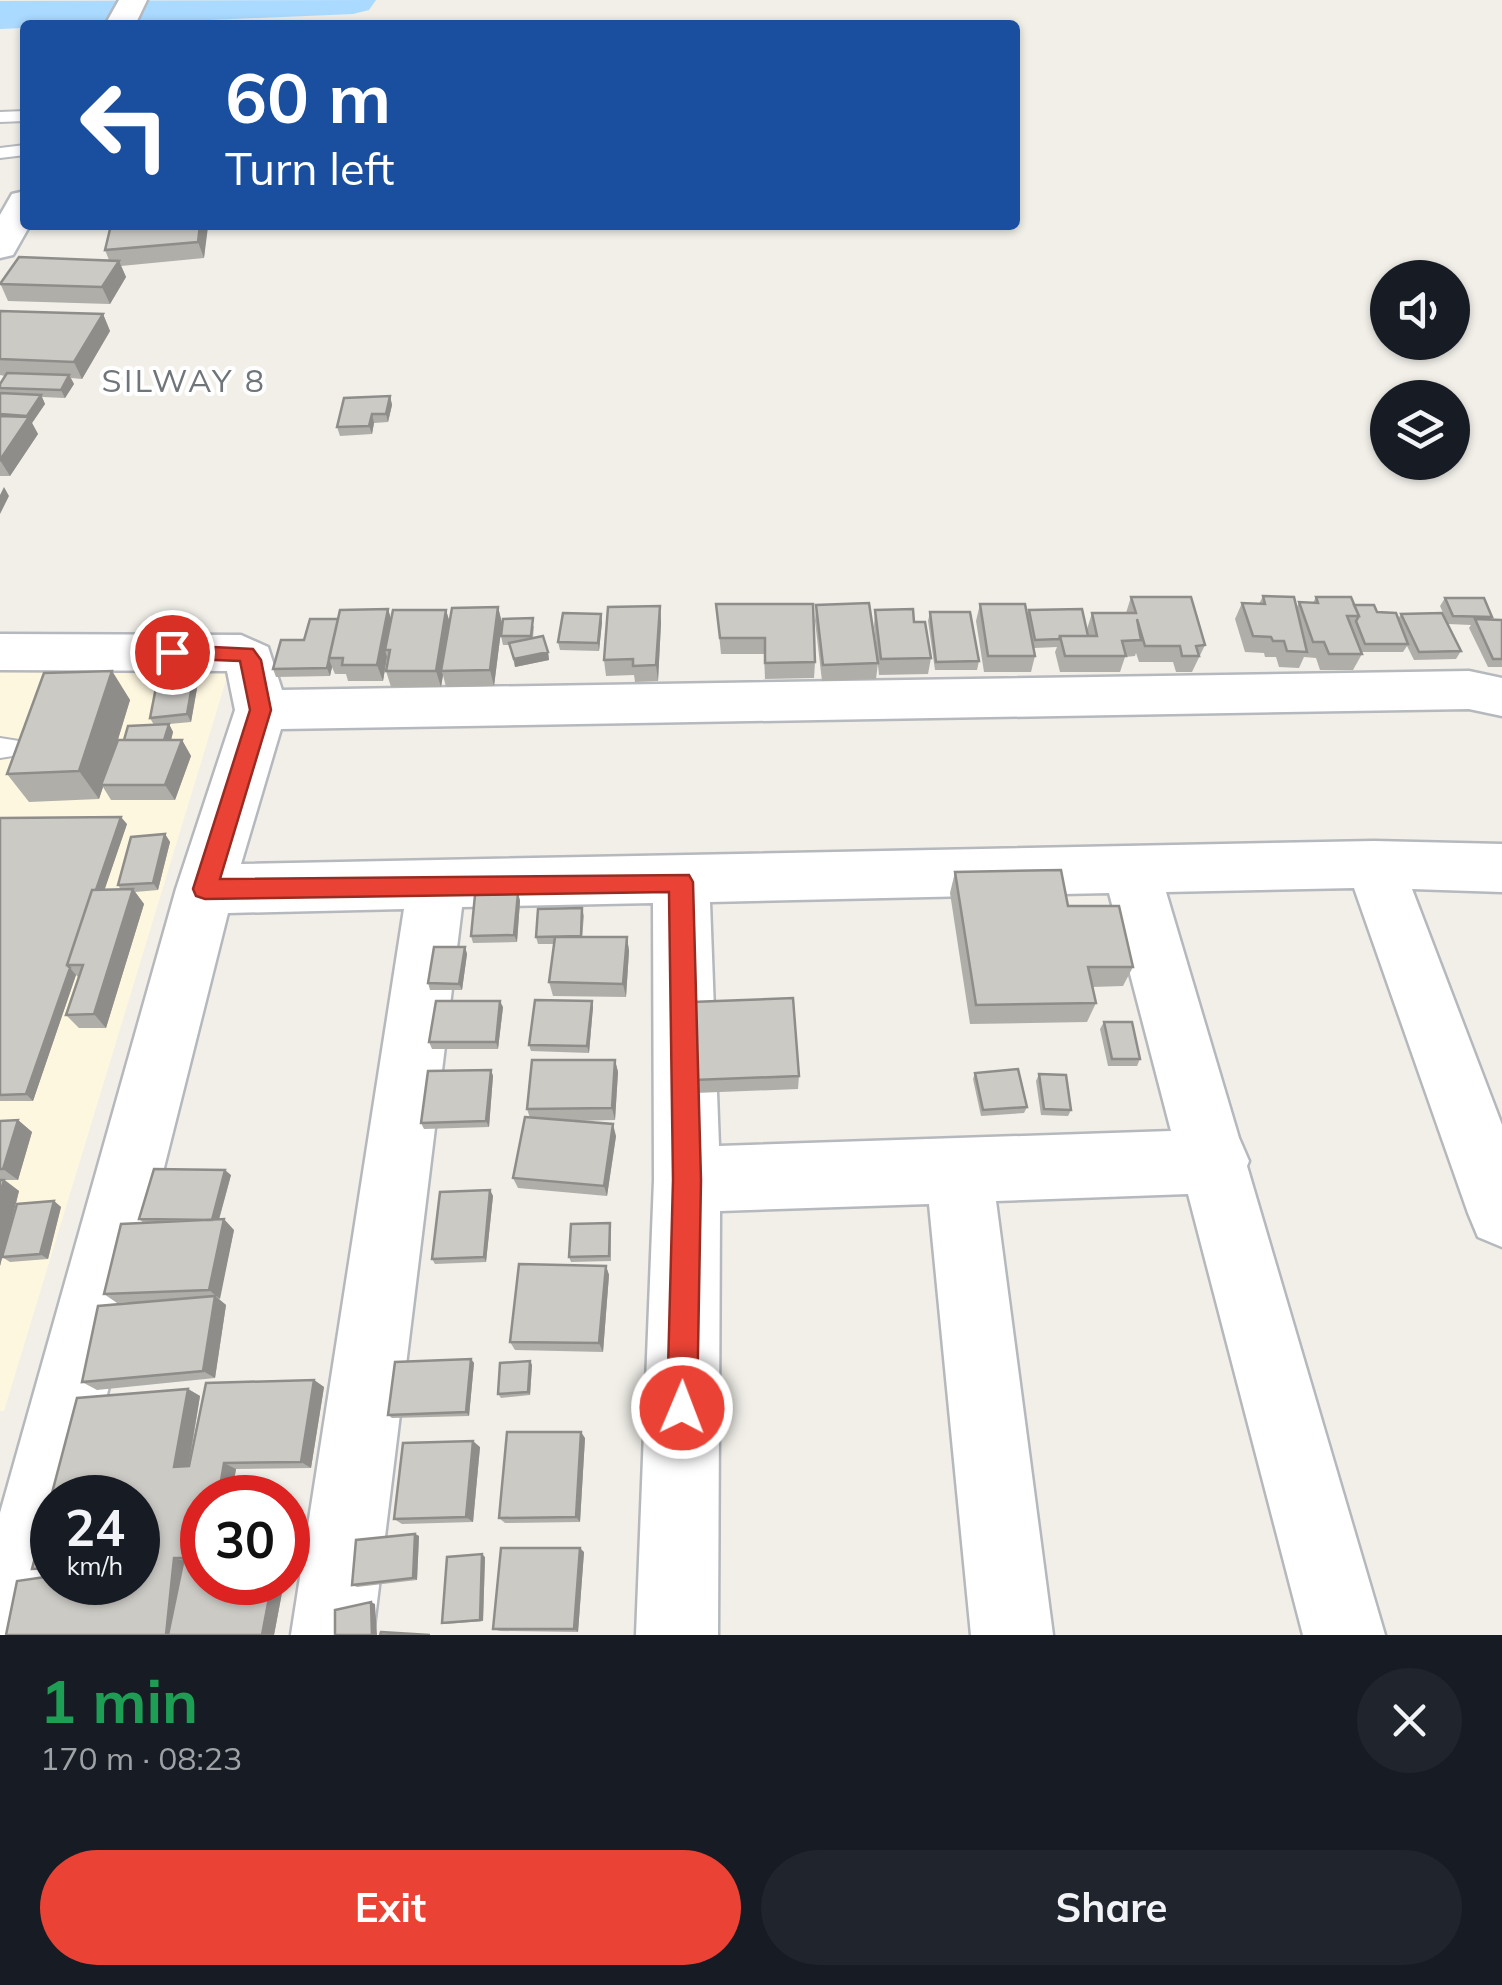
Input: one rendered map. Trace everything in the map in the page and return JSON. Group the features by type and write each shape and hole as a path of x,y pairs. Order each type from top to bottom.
{"street":[{"path":"0,247 20,211"},
{"path":"0,652 241,653 250,660 261,710 205,889 6,1635"},
{"path":"261,710 1470,690 1502,697"},
{"path":"205,889 437,882 681,882 1374,864 1502,868"},
{"path":"1374,864 1502,1213"},
{"path":"1132,872 1216,1161 1344,1635"},
{"path":"332,1635 437,882"},
{"path":"677,1635 687,1180 681,882"},
{"path":"687,1180 1216,1161"},
{"path":"959,1168 1012,1635"}],"shaded area":[{"path":"230,667 4,1411 0,1411 0,670"}],"building":[{"path":"110,230 199,230 198,242 105,250"},
{"path":"19,257 119,261 102,287 0,284"},
{"path":"0,311 103,314 74,362 0,359"},
{"path":"7,373 69,375 61,390 0,388"},
{"path":"0,393 41,395 27,416 0,414"},
{"path":"390,396 386,414 372,414 369,426 337,427 344,398"},
{"path":"0,416 29,417 0,460"},
{"path":"1263,596 1294,597 1307,652 1287,651 1284,641 1253,636 1242,603 1265,604"},
{"path":"1131,597 1191,597 1205,645 1196,646 1199,656 1182,656 1180,646 1145,646 1137,619 1141,640 1122,641 1126,656 1065,656 1060,636 1097,636 1092,613 1136,613"},
{"path":"1316,597 1351,597 1359,616 1347,616 1362,654 1329,654 1324,642 1313,642 1299,602 1318,603"},
{"path":"1445,598 1484,598 1492,617 1453,616"},
{"path":"869,603 878,663 823,665 816,605"},
{"path":"716,604 813,604 815,662 765,663 765,638 720,638"},
{"path":"980,604 1025,604 1035,656 988,656"},
{"path":"1354,605 1374,605 1377,612 1396,613 1408,644 1365,644"},
{"path":"660,606 656,665 633,666 633,659 604,660 608,607"},
{"path":"498,607 490,670 441,671 452,608"},
{"path":"388,609 377,665 342,665 343,658 329,658 340,610"},
{"path":"913,609 914,622 925,622 931,658 881,659 875,610"},
{"path":"1082,609 1088,636 1035,640 1029,610"},
{"path":"393,610 446,610 436,671 386,671 390,650 385,650"},
{"path":"930,612 970,612 979,661 936,662"},
{"path":"563,613 601,614 598,643 558,642"},
{"path":"1442,613 1461,651 1419,652 1401,614"},
{"path":"533,618 531,636 501,636 503,619"},
{"path":"310,619 338,619 327,668 273,669 281,640 304,640"},
{"path":"1475,619 1502,620 1502,659 1493,659"},
{"path":"543,636 548,652 514,659 509,643"},
{"path":"195,669 187,714 150,718 159,672"},
{"path":"112,671 79,771 7,774 44,673"},
{"path":"169,724 164,740 124,740 128,726"},
{"path":"118,740 182,740 165,785 101,785"},
{"path":"121,817 96,890 92,890 67,965 70,968 26,1094 0,1095 0,818"},
{"path":"165,834 153,883 118,885 131,837"},
{"path":"1061,870 1068,906 1119,906 1133,967 1088,967 1096,1003 976,1005 955,872"},
{"path":"133,889 94,1014 66,1015 83,965 67,965 92,890"},
{"path":"518,893 514,935 471,936 475,895"},
{"path":"582,908 581,936 536,937 538,909"},
{"path":"555,937 627,937 623,984 549,982"},
{"path":"434,947 465,947 459,984 428,983"},
{"path":"793,998 799,1076 694,1080 692,1002"},
{"path":"535,1000 592,1001 587,1046 529,1045"},
{"path":"436,1001 500,1001 496,1042 429,1042"},
{"path":"1104,1022 1132,1022 1140,1059 1112,1059"},
{"path":"532,1060 615,1060 612,1108 527,1109"},
{"path":"1018,1069 1027,1107 983,1110 975,1073"},
{"path":"491,1070 486,1121 421,1123 428,1071"},
{"path":"1039,1074 1066,1075 1071,1110 1044,1109"},
{"path":"525,1117 613,1124 604,1186 513,1178"},
{"path":"18,1120 3,1169 0,1169 0,1121"},
{"path":"154,1169 225,1170 212,1220 139,1219"},
{"path":"490,1190 484,1257 432,1259 440,1192"},
{"path":"54,1201 40,1254 2,1257 17,1204"},
{"path":"224,1219 209,1290 104,1294 121,1224"},
{"path":"610,1223 609,1256 569,1257 571,1224"},
{"path":"519,1264 606,1266 599,1343 510,1342"},
{"path":"215,1296 203,1371 82,1382 98,1306"},
{"path":"471,1359 466,1412 388,1415 395,1362"},
{"path":"530,1361 528,1392 498,1394 500,1363"},
{"path":"314,1380 301,1462 224,1463 222,1475 180,1475 180,1558 174,1558 166,1635 6,1635 17,1581 30,1579 30,1605 160,1605 160,1475 57,1475 77,1398 188,1389 174,1467 189,1466 206,1383"},
{"path":"507,1432 581,1432 576,1517 499,1518"},
{"path":"473,1441 466,1517 394,1519 403,1443"},
{"path":"415,1534 413,1578 352,1585 356,1540"},
{"path":"501,1548 580,1548 574,1629 493,1629"},
{"path":"482,1554 480,1620 442,1623 447,1557"},
{"path":"180,1577 180,1605 268,1605 262,1635 168,1635"},
{"path":"371,1602 372,1635 335,1635 335,1610"},
{"path":"381,1632 430,1635 380,1635"}],"waterway":[{"path":"0,15 72,16 353,0"}],"district":[{"name":"SILWAY 8","path":"184,381"}],"route":[{"path":"172,652 245,654 250,660 261,710 205,889 437,882 681,882 687,1180 682,1408"}]}
